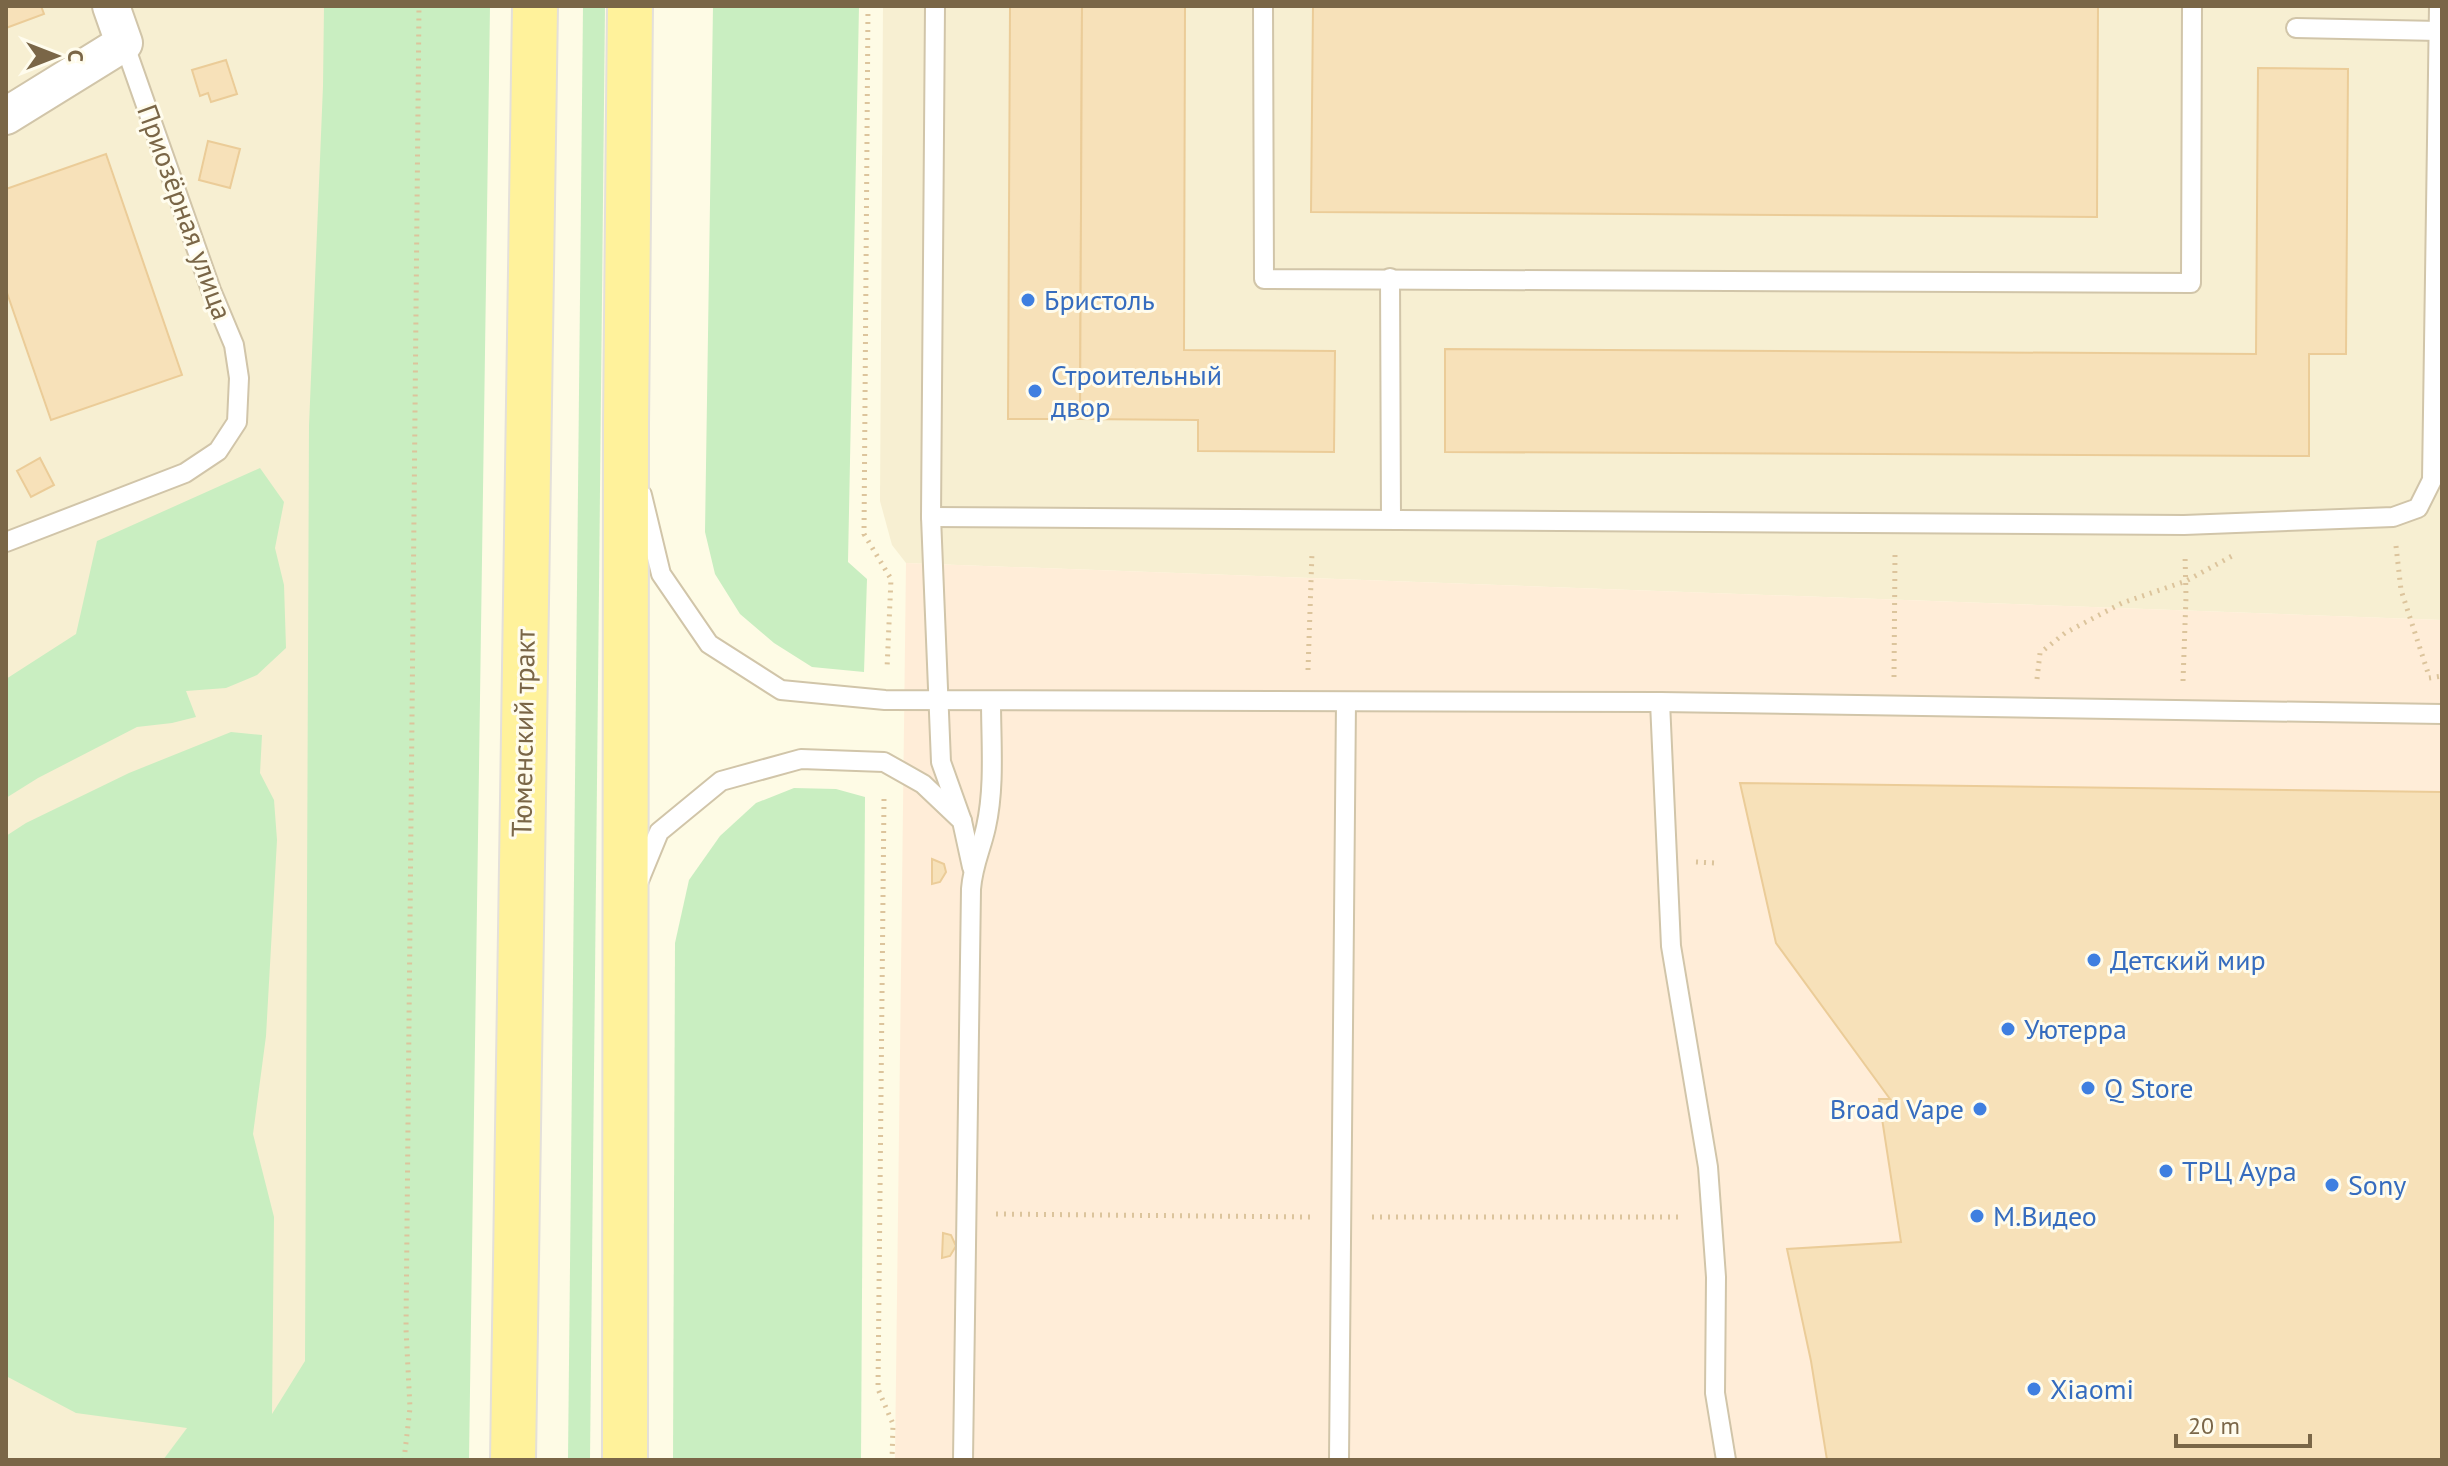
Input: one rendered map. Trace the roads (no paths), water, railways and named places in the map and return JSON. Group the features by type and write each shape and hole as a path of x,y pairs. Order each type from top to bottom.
{"main road":[{"name":"Тюменский тракт","path":"513,1460 535,6"},
{"path":"625,1460 626,425 630,6"}],"street":[{"name":"Приозёрная улица","path":"111,6 124,43"},
{"path":"6,116 124,43"}],"lane":[{"path":"935,6 931,517 938,701 941,762 962,821 972,867 963,1460"},
{"path":"1263,6 1264,279 2191,283 2192,6"},
{"path":"931,517 2184,525 2393,517 2418,508 2432,480 2439,6"},
{"path":"2296,28 2439,31"},
{"name":"Приозёрная улица","path":"6,542 185,473 218,451 237,422 239,378 234,345 211,290 124,43"},
{"path":"1390,278 1391,519"},
{"path":"626,425 661,574 709,644 781,690 885,700 938,701 1660,702 2442,714"},
{"path":"972,867 986,827 991,774 991,701"},
{"path":"1339,1460 1346,702"},
{"path":"1660,702 1671,946 1708,1167 1716,1277 1715,1393 1726,1460"},
{"path":"626,911 659,832 721,781 801,759 884,762 923,784 962,821"}],"place":[{"name":"Бристоль","path":"1028,300"},
{"name":"Строительный двор","path":"1035,391"},
{"name":"Детский мир","path":"2094,960"},
{"name":"Уютерра","path":"2008,1029"},
{"name":"Q Store","path":"2088,1088"},
{"name":"Broad Vape","path":"1980,1109"},
{"name":"ТРЦ Аура","path":"2166,1171"},
{"name":"Sony","path":"2332,1185"},
{"name":"М.Видео","path":"1977,1216"},
{"name":"Xiaomi","path":"2034,1389"}]}
